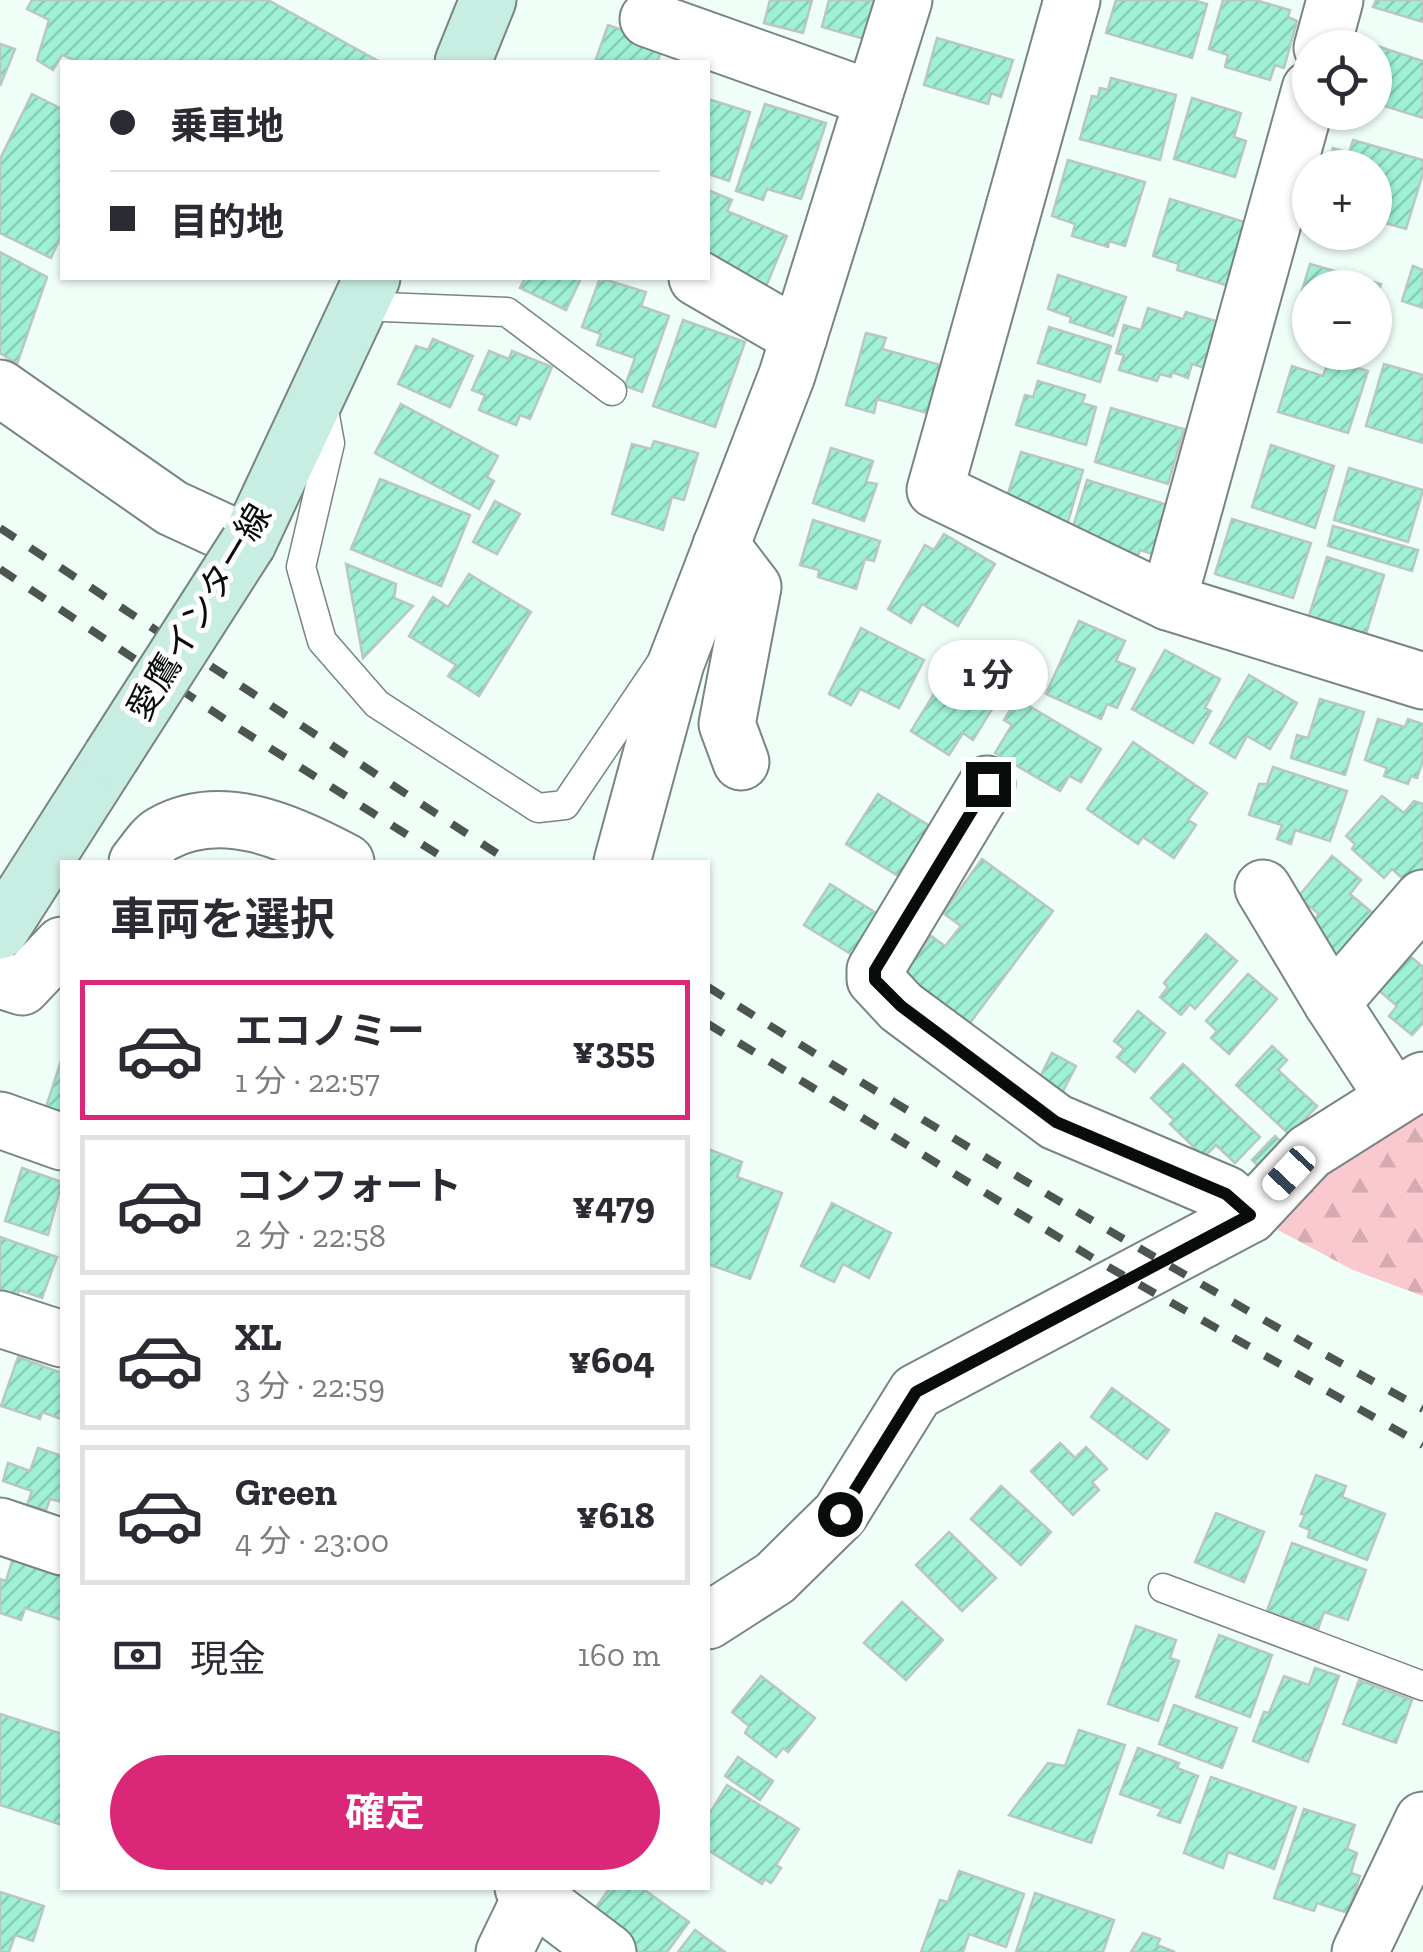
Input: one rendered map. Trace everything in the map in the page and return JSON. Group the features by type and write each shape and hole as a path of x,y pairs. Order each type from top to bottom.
{"main road":[{"path":"463,60 488,0"},
{"name":"愛鷹インター線","path":"0,931 248,543 365,292"}],"street":[{"path":"623,860 676,663 799,337 904,0"},
{"path":"1072,0 935,490 1168,602 1421,674"},
{"path":"1327,30 1335,0"},
{"path":"648,19 873,99"},
{"path":"1168,602 1299,130"},
{"path":"701,280 799,337"},
{"path":"0,388 172,508 248,543"},
{"path":"722,546 752,588 727,724 741,762"},
{"path":"988,784 875,970 875,980 901,1006 1056,1122 1226,1194 1250,1215"},
{"path":"139,860 160,834 208,819 254,822 342,860"},
{"path":"710,1620 775,1578 840,1514 916,1392 1250,1215 1308,1152 1409,1089 1332,1003 1262,888"},
{"path":"1332,1003 1423,898"},
{"path":"28,990 60,949"},
{"path":"0,1120 60,1141"},
{"path":"0,1320 60,1338"},
{"path":"0,1526 60,1545"},
{"path":"1360,1952 1423,1820"},
{"path":"504,1952 530,1890 608,1952"}],"lane":[{"path":"365,292 506,312 612,390"},
{"path":"320,389 330,442 301,567 322,641 377,704 538,808 565,805 658,664 676,663"},
{"path":"1163,1588 1423,1686"}],"green space":[{"path":"1423,1100 1423,1296 1353,1270 1250,1215"}],"building":[{"path":"32,0 268,0 376,60 75,60 62,55 53,70 37,60 49,20 27,9"},
{"path":"770,0 812,0 803,33 764,23"},
{"path":"829,0 876,0 864,39 822,27"},
{"path":"1116,0 1193,0 1207,4 1192,58 1106,33"},
{"path":"1223,0 1255,0 1290,10 1288,17 1297,21 1284,68 1275,65 1270,80 1225,67 1228,55 1209,49"},
{"path":"1376,0 1423,0 1423,22 1373,7"},
{"path":"608,25 664,45 658,60 596,60"},
{"path":"937,38 1013,60 1001,97 991,93 988,104 924,85"},
{"path":"0,44 15,49 0,86"},
{"path":"1392,51 1423,61 1423,118 1392,108"},
{"path":"1111,78 1176,95 1160,160 1080,139 1092,96 1098,97 1100,88 1108,90"},
{"path":"32,94 60,108 60,238 51,258 0,233 0,159"},
{"path":"1192,98 1241,113 1234,137 1246,141 1235,177 1174,159"},
{"path":"710,100 750,112 729,181 710,175"},
{"path":"765,104 826,123 801,199 767,189 763,200 736,191"},
{"path":"1353,140 1388,150 1350,150"},
{"path":"1392,151 1423,160 1423,173 1406,229 1392,225"},
{"path":"1068,160 1145,182 1125,246 1109,241 1108,247 1072,236 1075,224 1052,216"},
{"path":"710,191 732,200 727,211 787,236 764,291 710,269"},
{"path":"1170,199 1248,223 1235,288 1177,270 1179,264 1153,256"},
{"path":"0,252 47,277 17,364 0,353"},
{"path":"1310,264 1331,270 1308,270"},
{"path":"1413,266 1423,270 1423,308 1402,301"},
{"path":"1058,275 1126,297 1113,336 1070,322 1071,317 1048,309"},
{"path":"524,280 580,280 566,310 520,288"},
{"path":"599,280 646,292 641,306 669,316 642,392 625,386 635,358 597,345 601,334 582,327"},
{"path":"1148,308 1183,319 1186,312 1219,322 1205,368 1192,364 1188,378 1172,372 1171,377 1160,374 1157,381 1119,370 1124,355 1116,353 1124,325 1141,330"},
{"path":"683,320 745,342 715,427 653,406"},
{"path":"1049,327 1111,346 1100,382 1038,363"},
{"path":"866,333 886,338 882,349 941,365 927,413 877,399 874,413 846,405"},
{"path":"433,339 473,356 450,407 398,384 416,346 428,350"},
{"path":"489,351 509,359 512,351 552,367 530,419 520,415 516,425 479,410 485,395 472,390"},
{"path":"1292,366 1292,370 1323,376 1325,370 1368,371 1348,433 1278,412"},
{"path":"1392,366 1423,375 1423,443 1366,426 1382,370 1392,370"},
{"path":"1038,381 1085,395 1082,403 1096,407 1086,445 1016,425 1025,395 1033,397"},
{"path":"401,404 498,456 487,477 494,481 479,509 375,453"},
{"path":"1111,408 1184,429 1168,484 1095,462"},
{"path":"654,441 698,453 684,500 672,497 663,530 612,514 632,444 651,449"},
{"path":"1271,445 1334,466 1315,528 1252,507"},
{"path":"831,448 873,461 866,482 877,484 864,521 813,503"},
{"path":"1021,452 1083,470 1068,522 1005,503"},
{"path":"1349,468 1423,490 1408,542 1334,520"},
{"path":"380,479 470,515 441,586 351,549"},
{"path":"1087,480 1168,505 1152,554 1140,550 1138,555 1071,534"},
{"path":"495,501 520,514 497,554 473,542"},
{"path":"1232,519 1311,543 1293,598 1215,574"},
{"path":"813,520 880,541 874,561 865,559 856,589 818,577 819,570 800,565"},
{"path":"1333,526 1418,550 1412,571 1328,546"},
{"path":"944,534 995,564 958,626 922,604 911,623 888,609 925,545 934,550"},
{"path":"1327,557 1384,575 1366,634 1309,616"},
{"path":"346,564 396,584 394,598 413,606 363,658"},
{"path":"469,574 531,612 479,696 448,676 456,665 409,636 433,597 448,607"},
{"path":"1079,621 1125,641 1116,661 1135,669 1117,708 1107,704 1101,719 1046,694"},
{"path":"861,628 924,660 899,708 860,689 851,705 829,694"},
{"path":"1165,650 1220,679 1205,708 1211,711 1193,743 1132,709"},
{"path":"953,663 1002,693 973,740 963,733 949,755 911,731"},
{"path":"1249,675 1297,703 1270,749 1247,736 1235,758 1210,743"},
{"path":"1320,699 1364,712 1345,775 1291,758 1297,735 1308,738"},
{"path":"1026,704 1101,749 1081,782 1069,776 1060,791 995,753 1012,725 1004,720 1013,705 1020,709"},
{"path":"1378,719 1405,727 1408,719 1423,724 1423,760 1417,778 1411,776 1408,784 1384,776 1387,768 1365,760"},
{"path":"1133,742 1207,793 1188,820 1196,825 1174,858 1143,837 1138,844 1087,809"},
{"path":"1273,767 1347,791 1330,841 1295,830 1291,844 1277,839 1282,825 1249,815 1259,784 1267,784"},
{"path":"878,794 936,830 905,880 846,844"},
{"path":"1382,796 1404,813 1414,801 1423,804 1423,873 1411,886 1392,869 1384,878 1352,849 1355,844 1346,836"},
{"path":"1332,856 1361,880 1350,894 1380,919 1342,964 1317,944 1325,935 1311,924 1319,914 1298,897"},
{"path":"982,859 1053,911 967,1027 901,978 931,936 945,946 961,926 943,913"},
{"path":"830,884 884,918 859,959 804,925"},
{"path":"1206,934 1237,961 1195,1009 1190,1004 1181,1015 1160,997 1168,987 1164,983"},
{"path":"1405,952 1423,967 1423,1023 1412,1035 1389,1016 1397,1006 1375,987"},
{"path":"1248,974 1277,999 1229,1054 1211,1038 1217,1031 1206,1021"},
{"path":"1138,1011 1165,1033 1135,1072 1117,1057 1124,1049 1114,1041"},
{"path":"1272,1046 1287,1060 1278,1070 1317,1106 1290,1135 1236,1085"},
{"path":"1052,1053 1076,1066 1061,1095 1037,1083"},
{"path":"60,1064 60,1118 44,1113"},
{"path":"1183,1064 1260,1137 1235,1163 1216,1145 1204,1157 1170,1124 1174,1120 1151,1098"},
{"path":"1275,1136 1291,1152 1268,1175 1252,1160"},
{"path":"710,1150 742,1162 737,1177 782,1193 750,1279 710,1265"},
{"path":"22,1168 60,1181 48,1235 5,1221"},
{"path":"832,1203 891,1233 869,1278 843,1264 834,1282 801,1266"},
{"path":"0,1237 57,1257 42,1298 19,1290 17,1297 0,1291"},
{"path":"18,1357 60,1372 60,1419 42,1412 40,1419 1,1406"},
{"path":"1112,1388 1169,1430 1147,1459 1091,1417"},
{"path":"1060,1443 1075,1458 1086,1447 1107,1469 1092,1482 1099,1490 1073,1515 1031,1471"},
{"path":"38,1448 60,1455 60,1502 50,1499 46,1510 27,1505 32,1491 3,1481 8,1463 30,1471"},
{"path":"1316,1475 1346,1486 1342,1497 1385,1514 1367,1560 1308,1537 1310,1530 1300,1526"},
{"path":"1001,1486 1051,1532 1021,1565 971,1519"},
{"path":"1216,1513 1264,1532 1244,1582 1195,1562"},
{"path":"949,1532 996,1578 962,1611 916,1565"},
{"path":"1292,1543 1366,1570 1348,1620 1324,1612 1318,1629 1267,1611"},
{"path":"13,1558 60,1573 60,1619 25,1608 21,1620 0,1613 0,1579 6,1581"},
{"path":"902,1602 943,1640 906,1680 864,1643"},
{"path":"1136,1626 1176,1640 1170,1658 1179,1661 1158,1721 1108,1704"},
{"path":"1219,1635 1272,1655 1250,1717 1196,1697"},
{"path":"1315,1668 1339,1676 1308,1762 1253,1741 1284,1676 1309,1685"},
{"path":"761,1676 815,1718 788,1752 783,1748 776,1757 745,1733 749,1726 732,1712"},
{"path":"1359,1680 1412,1700 1396,1743 1343,1724"},
{"path":"1174,1705 1237,1728 1222,1768 1159,1744"},
{"path":"0,1714 60,1733 60,1824 0,1805"},
{"path":"1079,1730 1125,1745 1091,1843 1009,1815 1048,1763 1065,1766"},
{"path":"1138,1748 1179,1763 1177,1768 1198,1776 1180,1823 1158,1815 1162,1809 1120,1794"},
{"path":"738,1757 773,1781 760,1800 725,1776"},
{"path":"1211,1777 1296,1807 1274,1869 1228,1852 1223,1868 1184,1853"},
{"path":"727,1785 799,1829 776,1865 781,1868 771,1883 765,1879 762,1884 710,1851 710,1813"},
{"path":"1304,1809 1355,1825 1347,1849 1357,1853 1351,1873 1360,1876 1348,1913 1317,1903 1314,1911 1274,1898"},
{"path":"959,1871 1024,1894 1006,1947 969,1934 963,1952 921,1952 940,1900 948,1902"},
{"path":"609,1890 645,1890 689,1922 667,1952 622,1952 584,1923"},
{"path":"0,1892 44,1906 33,1941 15,1935 9,1952 0,1952"},
{"path":"1035,1893 1114,1920 1103,1952 1016,1952"},
{"path":"695,1930 725,1952 678,1952"},
{"path":"1143,1933 1160,1939 1157,1945 1175,1952 1131,1952"}],"railway":[{"path":"0,528 507,860"},
{"path":"0,569 235,726 447,860"},
{"path":"710,988 1062,1203 1423,1409"},
{"path":"710,1025 1096,1260 1423,1445"}],"route":[{"path":"840,1514 916,1392 1250,1215 1226,1194 1056,1122 901,1006 875,980 875,970 988,784"}]}
